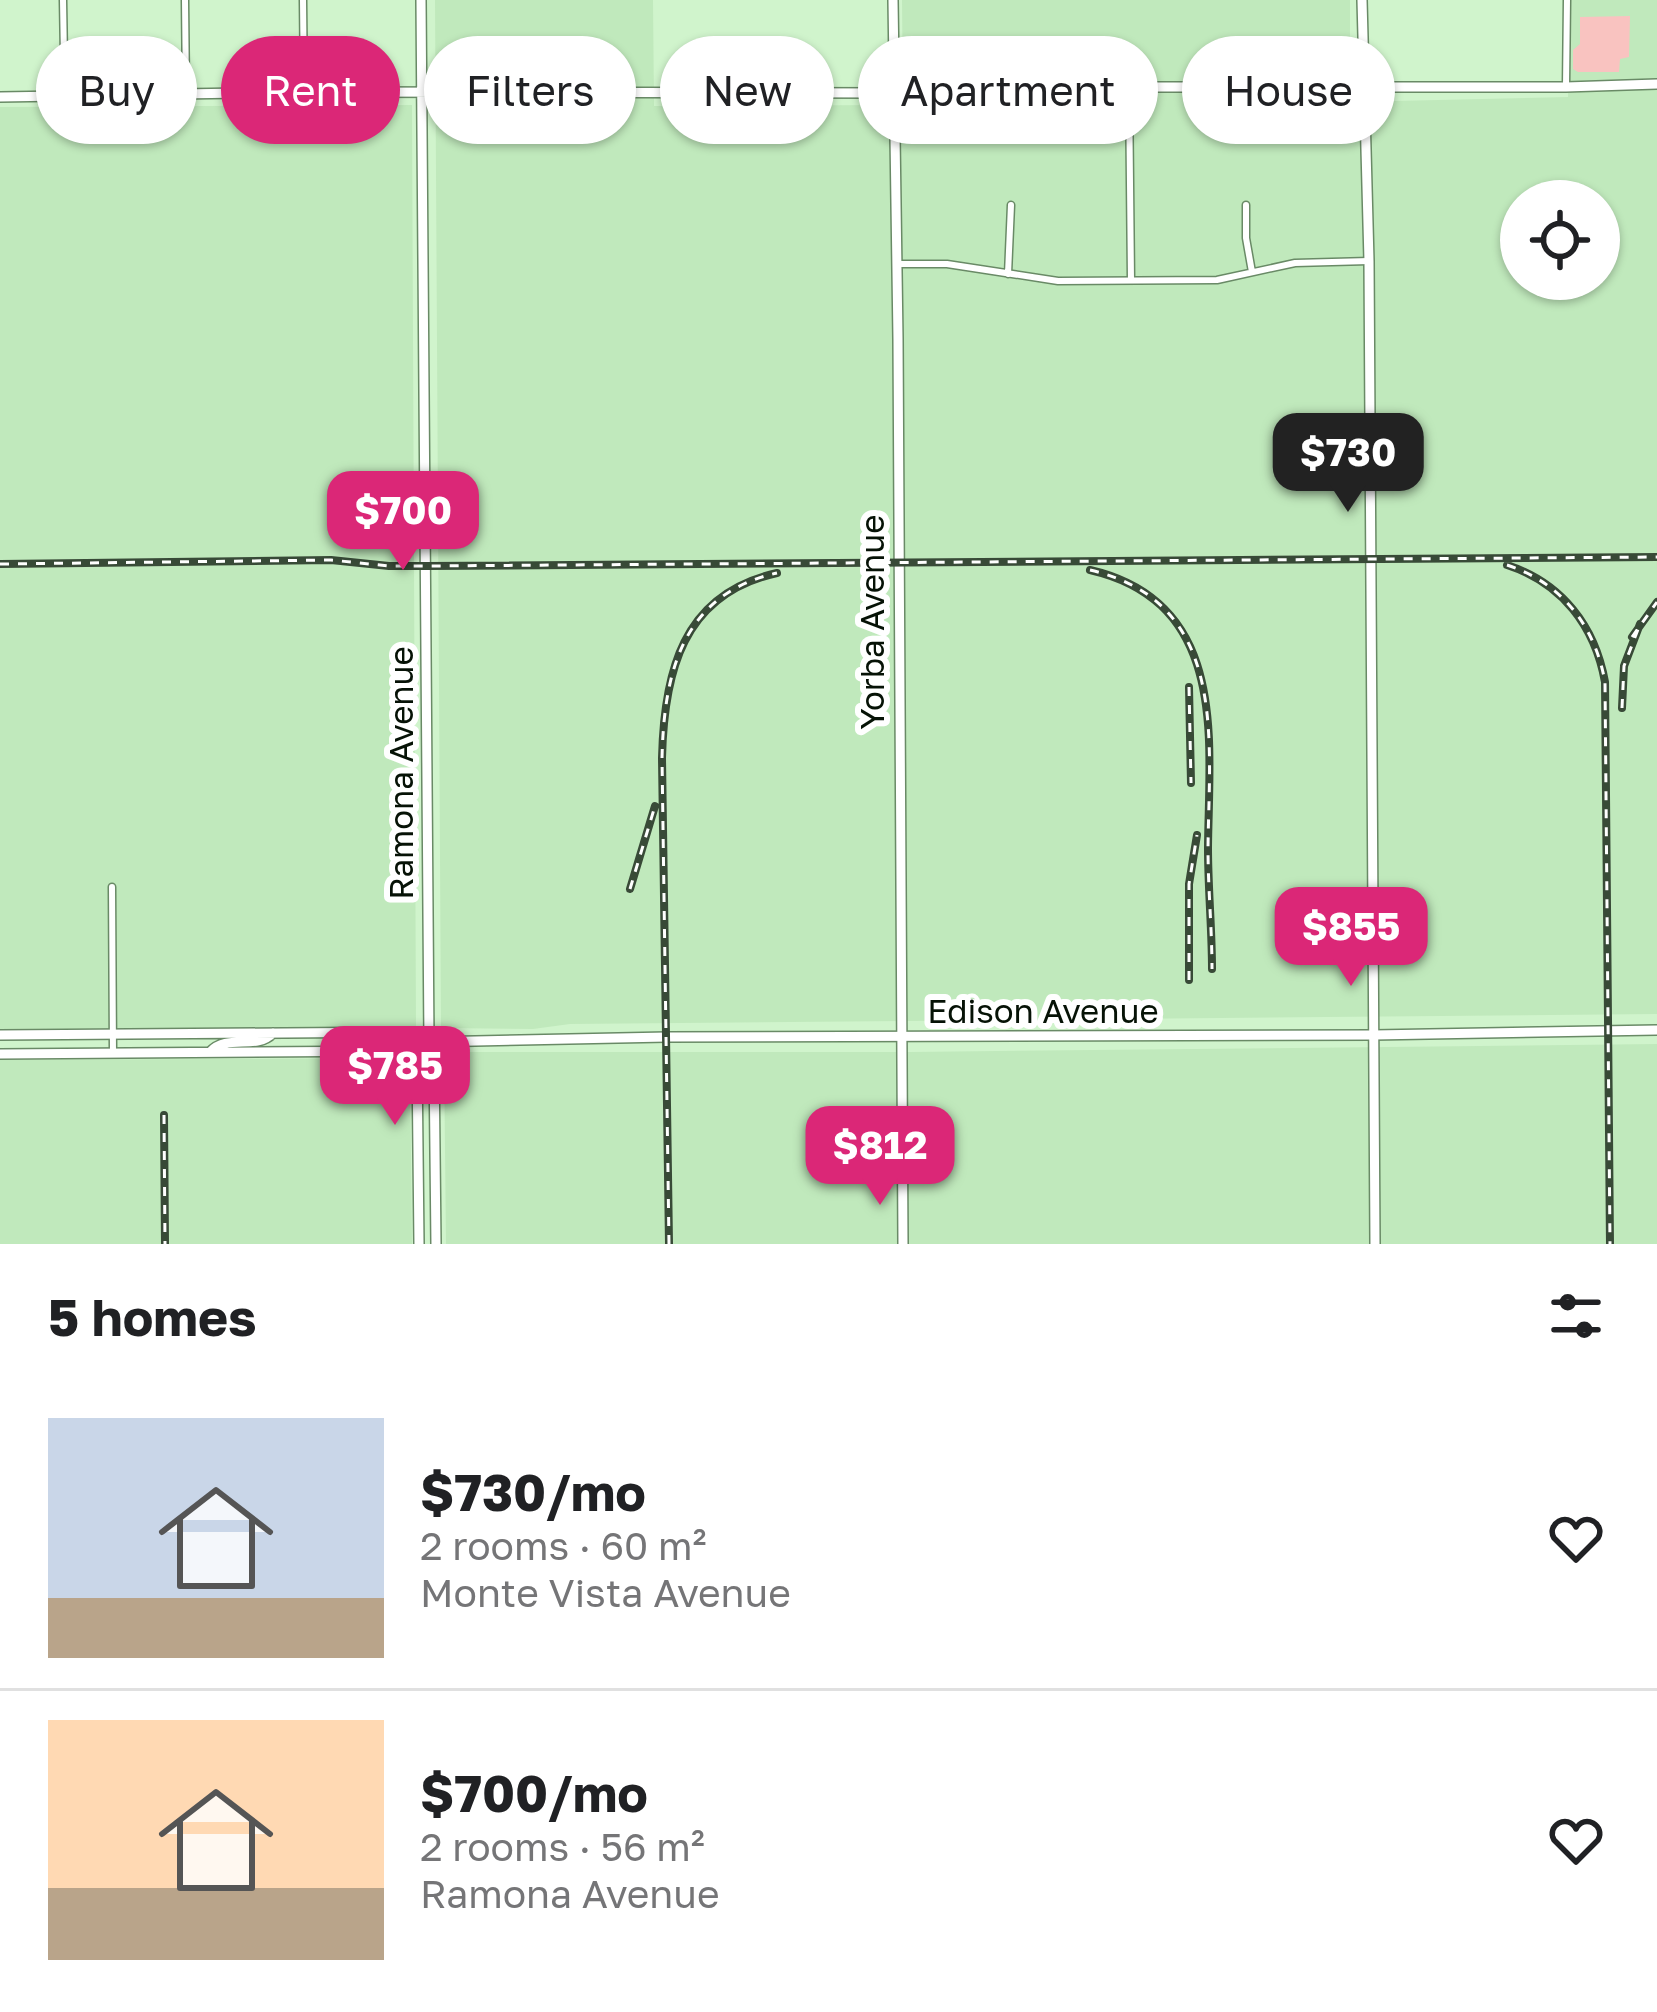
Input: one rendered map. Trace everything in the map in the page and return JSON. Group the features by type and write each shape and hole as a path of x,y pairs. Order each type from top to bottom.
{"street":[{"path":"63,0 64,36"},
{"path":"185,0 185,36"},
{"path":"303,0 303,36"},
{"name":"Ramona Avenue","path":"421,0 428,1042 434,1060 436,1244"},
{"name":"Yorba Avenue","path":"893,0 893,36"},
{"path":"1362,0 1362,36"},
{"path":"1566,87 1567,0"},
{"path":"1395,87 1657,83"},
{"path":"400,94 858,93"},
{"path":"0,97 36,96"},
{"name":"Yorba Avenue","path":"894,144 903,1244"},
{"path":"1130,144 1131,280"},
{"path":"1365,144 1375,1244"},
{"path":"1008,274 1011,205"},
{"path":"1246,205 1252,272"},
{"path":"896,264 947,264 1058,280 1217,280 1295,263 1369,261"},
{"path":"112,887 113,1053"},
{"name":"Edison Avenue","path":"0,1054 403,1051 428,1042 667,1037 1657,1030"},
{"name":"Edison Avenue","path":"0,1035 408,1032 428,1042"},
{"path":"210,1052 221,1042 262,1041 273,1033"},
{"name":"Ramona Avenue","path":"419,1244 417,1060 428,1042"}],"shaded area":[{"path":"435,0 653,0 654,106 660,106 660,144 834,144 834,105 858,105 858,144 1158,144 1158,36 902,36 902,0 1350,0 1350,36 1182,36 1182,144 1395,144 1395,101 1568,97 1570,0 1657,0 1657,1014 570,1024 533,1029 441,1028 436,144 636,144 636,36 435,36"},
{"path":"1630,16 1629,57 1620,59 1619,72 1573,69 1573,50 1580,44 1580,17"},
{"path":"400,105 412,105 416,1027 0,1029 0,107 36,107 36,144 197,144 197,106 221,106 221,144 400,144"},
{"path":"1657,1044 1657,1244 446,1244 444,1052"},
{"path":"410,1058 412,1244 0,1244 0,1060"}],"railway":[{"path":"0,564 331,560 425,566 1657,557"},
{"path":"1507,565 1544,583 1573,609 1593,643 1605,682 1610,1244"},
{"path":"1090,570 1135,587 1167,612 1189,644 1201,680 1210,764 1212,969"},
{"path":"669,1244 662,758 667,696 674,668 699,618 745,583 777,573"},
{"path":"1632,637 1657,602"},
{"path":"1622,708 1624,666 1640,624"},
{"path":"1189,687 1191,783"},
{"path":"630,889 655,806"},
{"path":"1189,980 1189,884 1197,835"},
{"path":"164,1115 165,1244"}]}
